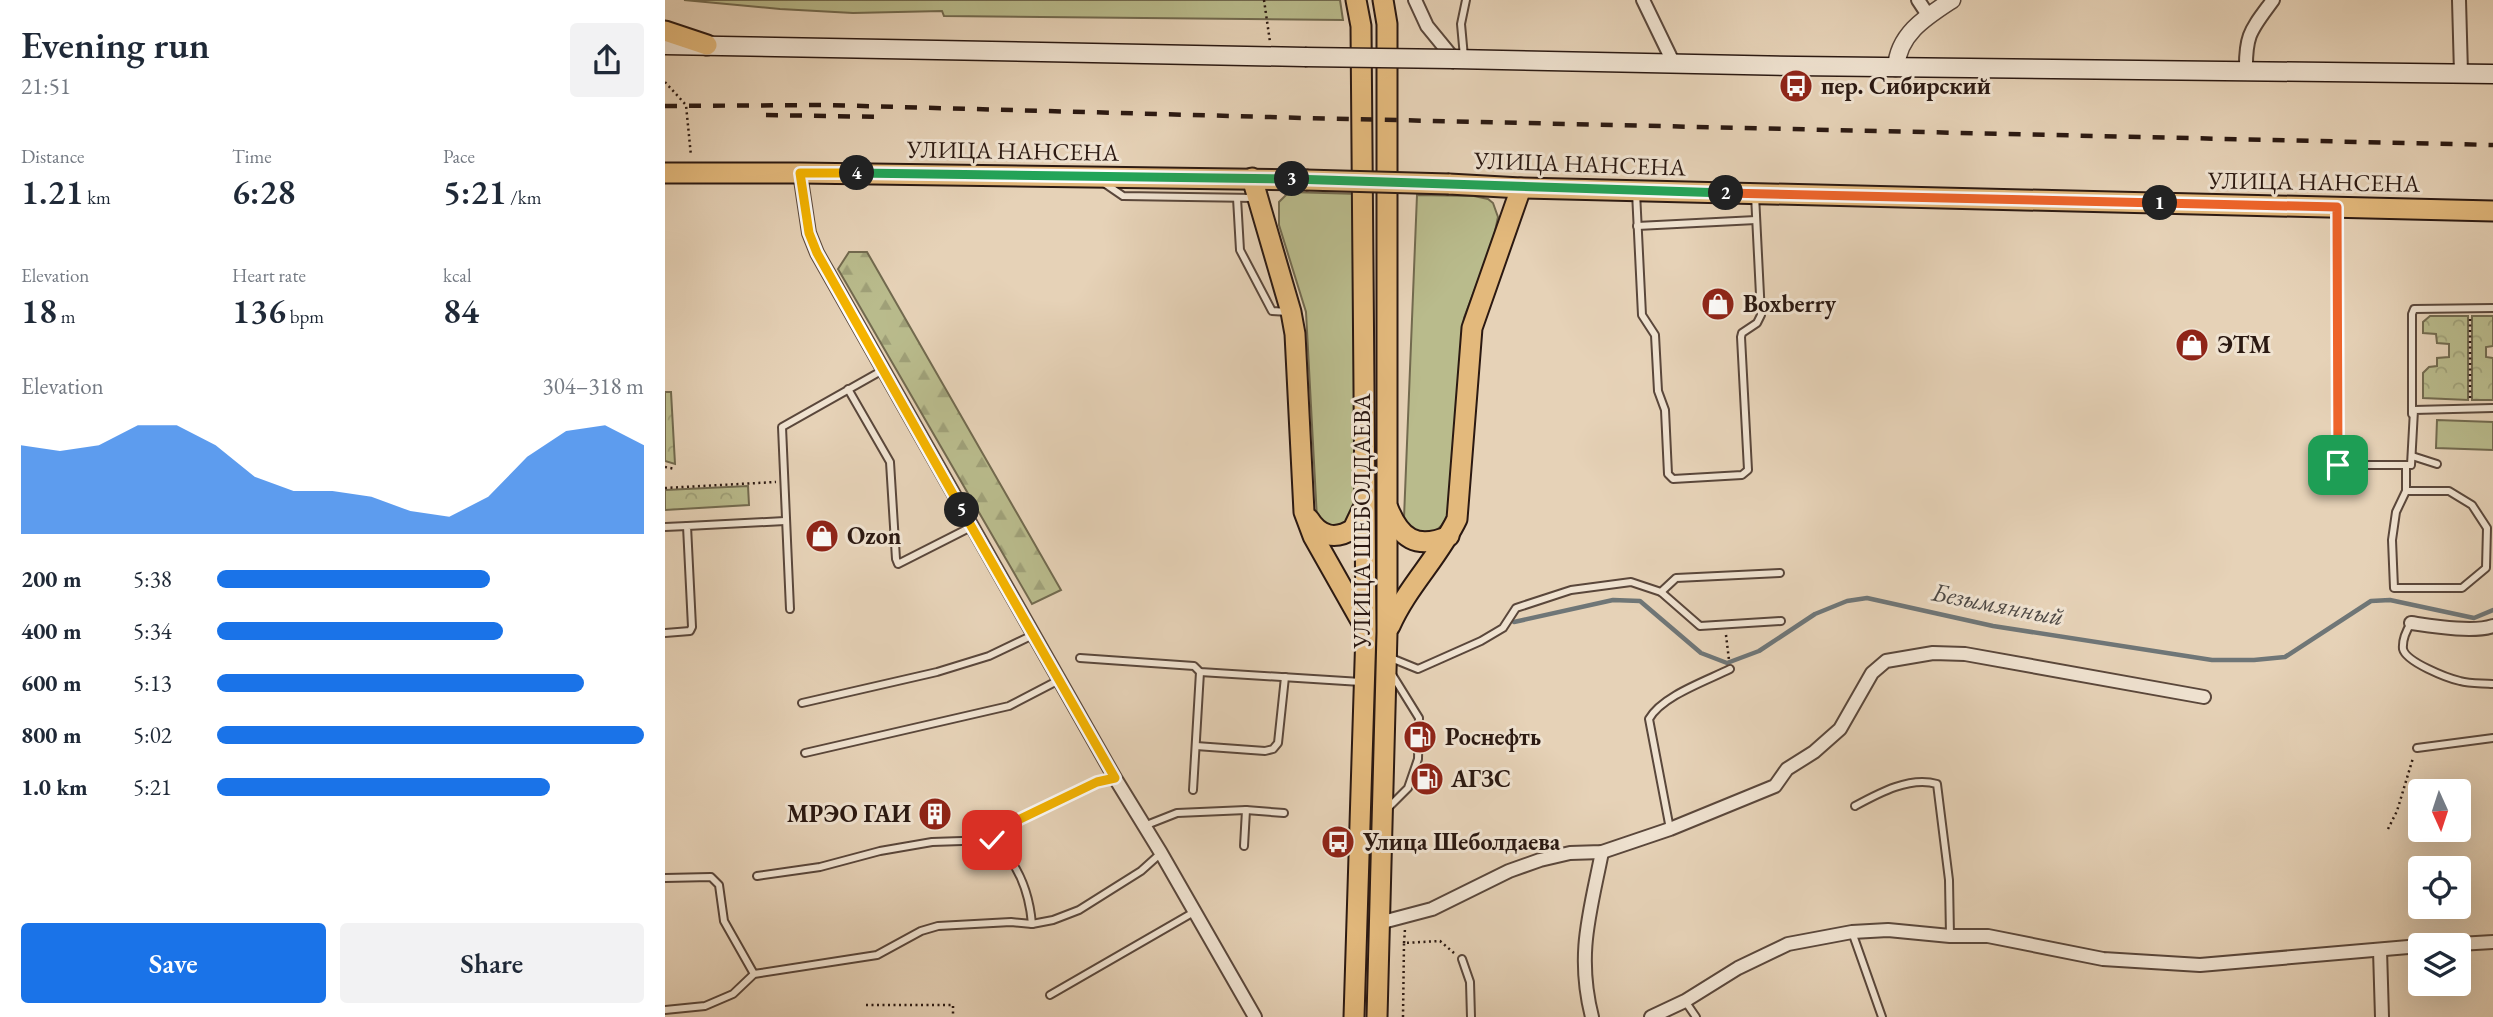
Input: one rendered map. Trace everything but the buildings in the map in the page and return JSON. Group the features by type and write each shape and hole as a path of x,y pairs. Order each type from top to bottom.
{"main road":[{"name":"УЛИЦА ШЕБОЛДАЕВА","path":"1355,1017 1366,631 1361,26 1356,0"},
{"name":"УЛИЦА ШЕБОЛДАЕВА","path":"1377,1017 1387,633 1387,24 1383,0"},
{"path":"665,31 707,45"},
{"path":"665,45 1896,68 2493,74"},
{"name":"УЛИЦА НАНСЕНА","path":"665,173 1252,178 1521,188 2493,211"},
{"path":"1252,178 1291,312 1298,354 1304,512 1313,536 1366,631"},
{"path":"1387,633 1400,603 1449,537 1457,519 1472,328 1521,188"},
{"path":"1304,512 1314,527 1323,534 1335,537 1353,529 1364,503"},
{"path":"1386,503 1396,528 1406,537 1422,542 1449,537"}],"street":[{"path":"1415,0 1427,26 1459,59"},
{"path":"1643,0 1673,62"},
{"path":"1918,0 1928,15"},
{"path":"1896,68 1897,54 1903,41 1928,15 1952,0"},
{"path":"2246,73 2245,47 2249,34 2273,0"},
{"path":"2459,0 2461,74"},
{"path":"800,173 809,233 817,253 971,527 1115,778 1161,852 1253,1016"},
{"path":"2411,623 2487,628 2493,626"},
{"path":"1379,923 1432,909 1488,880 1540,860 1570,853 1602,852 1670,829 1775,786 1787,769 1814,752 1840,729 1872,673 1886,661 1933,653 1965,654 2204,697"},
{"path":"1592,1017 1585,990 1583,966 1586,933 1602,852"},
{"path":"1651,1017 1685,1001 1738,968 1788,944 1851,932 1888,930 1950,936 1988,936 2103,959 2200,965 2408,947"},
{"path":"2471,943 2493,942"},
{"path":"2380,950 2382,1017"}],"lane":[{"path":"1459,59 1465,0"},
{"path":"1094,176 1123,196 1258,198"},
{"path":"1636,190 1642,315 1655,335 1658,391 1665,410 1668,474 1673,479 1742,475 1748,470 1741,337 1761,316 1755,193"},
{"path":"1237,198 1240,250 1272,311 1291,312"},
{"path":"2337,207 2338,465 2410,465 2414,309 2493,308"},
{"path":"1637,226 1756,220"},
{"path":"790,609 782,427 883,370"},
{"path":"848,389 890,461 898,564 971,527"},
{"path":"2412,415 2414,410 2419,408 2493,408"},
{"path":"2412,456 2437,464"},
{"path":"2406,466 2406,491 2396,512 2393,530 2394,588 2462,588 2489,567 2487,528 2472,505 2449,491 2406,491"},
{"path":"665,527 785,521"},
{"path":"665,634 690,631 692,627 687,526"},
{"path":"1661,592 1676,578 1780,573"},
{"path":"1386,660 1418,669 1481,641 1503,628 1516,608 1571,590 1631,582 1661,592 1700,626 1781,621"},
{"path":"2411,623 2403,637 2403,651 2407,656 2436,673 2460,681 2493,684"},
{"path":"802,703 937,672 989,656 1033,635"},
{"path":"1080,658 1194,666 1200,672 1363,682"},
{"path":"1382,815 1408,788 1418,759 1419,718 1386,660"},
{"path":"1670,829 1649,719 1654,711 1673,697 1730,669"},
{"path":"1193,790 1200,672"},
{"path":"1196,746 1265,751 1273,749 1278,743 1285,677"},
{"path":"805,753 1009,706 1059,680"},
{"path":"2417,748 2493,738"},
{"path":"757,876 820,867 880,851 932,842 992,840 1018,820 1097,782 1115,778"},
{"path":"1856,806 1899,786 1928,781 1937,784 1949,880 1950,936"},
{"path":"1144,826 1177,813 1245,810 1284,813"},
{"path":"1244,846 1245,810"},
{"path":"992,840 1007,852 1023,881 1032,924"},
{"path":"665,1010 705,1006 733,994 754,974 877,955 921,931 938,926 1011,922 1032,924 1053,920 1079,910 1141,870 1161,852"},
{"path":"665,878 711,877 719,885 724,921 754,974"},
{"path":"1050,995 1195,912"},
{"path":"1851,932 1882,1017"},
{"path":"1462,959 1469,982 1471,1017"},
{"path":"1685,1001 1696,1017"}],"path":[{"path":"1264,0 1273,57"},
{"path":"665,82 686,106 694,173"},
{"path":"2470,308 2470,408"},
{"path":"665,467 675,469"},
{"path":"665,488 783,481"},
{"path":"1725,625 1728,652"},
{"path":"2388,829 2397,811 2417,748"},
{"path":"1403,1017 1404,943 1440,941 1462,959"},
{"path":"866,1005 953,1005 953,1017"}],"green space":[{"path":"684,0 1340,0 1343,20 944,16 942,11 853,13"},
{"path":"1289,192 1360,194 1354,515 1350,525 1331,531 1317,519 1306,312 1279,225 1279,202"},
{"path":"1417,195 1474,196 1488,199 1493,203 1498,217 1493,241 1464,318 1448,514 1439,528 1427,534 1414,532 1404,518"},
{"path":"849,252 867,252 1061,590 1032,604 838,269"},
{"path":"2430,316 2468,316 2468,400 2423,398 2423,373 2429,367 2437,366 2437,358 2449,357 2449,344 2437,343 2436,334 2423,333 2423,322"},
{"path":"2472,316 2493,316 2493,346 2486,347 2486,357 2493,358 2493,400 2472,400"},
{"path":"665,392 671,392 675,464 665,461"},
{"path":"2437,420 2493,422 2493,450 2436,448"},
{"path":"748,486 749,505 665,510 665,490"}],"waterway":[{"name":"Безымянный","path":"1514,622 1613,600 1640,601 1701,653 1727,663 1759,651 1815,614 1847,601 1867,598 1993,626 2212,660 2254,660 2285,657 2371,601 2390,600 2474,618 2493,610"}],"railway":[{"path":"665,106 825,105 2493,145"},
{"path":"766,115 885,117"}],"place":[{"name":"пер. Сибирский","path":"1796,86"},
{"name":"Boxberry","path":"1718,304"},
{"name":"ЭТМ","path":"2192,345"},
{"name":"Ozon","path":"822,536"},
{"name":"Роснефть","path":"1420,737"},
{"name":"АГЗС","path":"1427,779"},
{"name":"МРЭО ГАИ","path":"935,814"},
{"name":"Улица Шеболдаева","path":"1338,842"}],"route":[{"path":"992,840 1018,820 1097,782 1115,778 817,253 809,233 800,173 1252,178 1521,188 2337,207 2338,465"}]}
